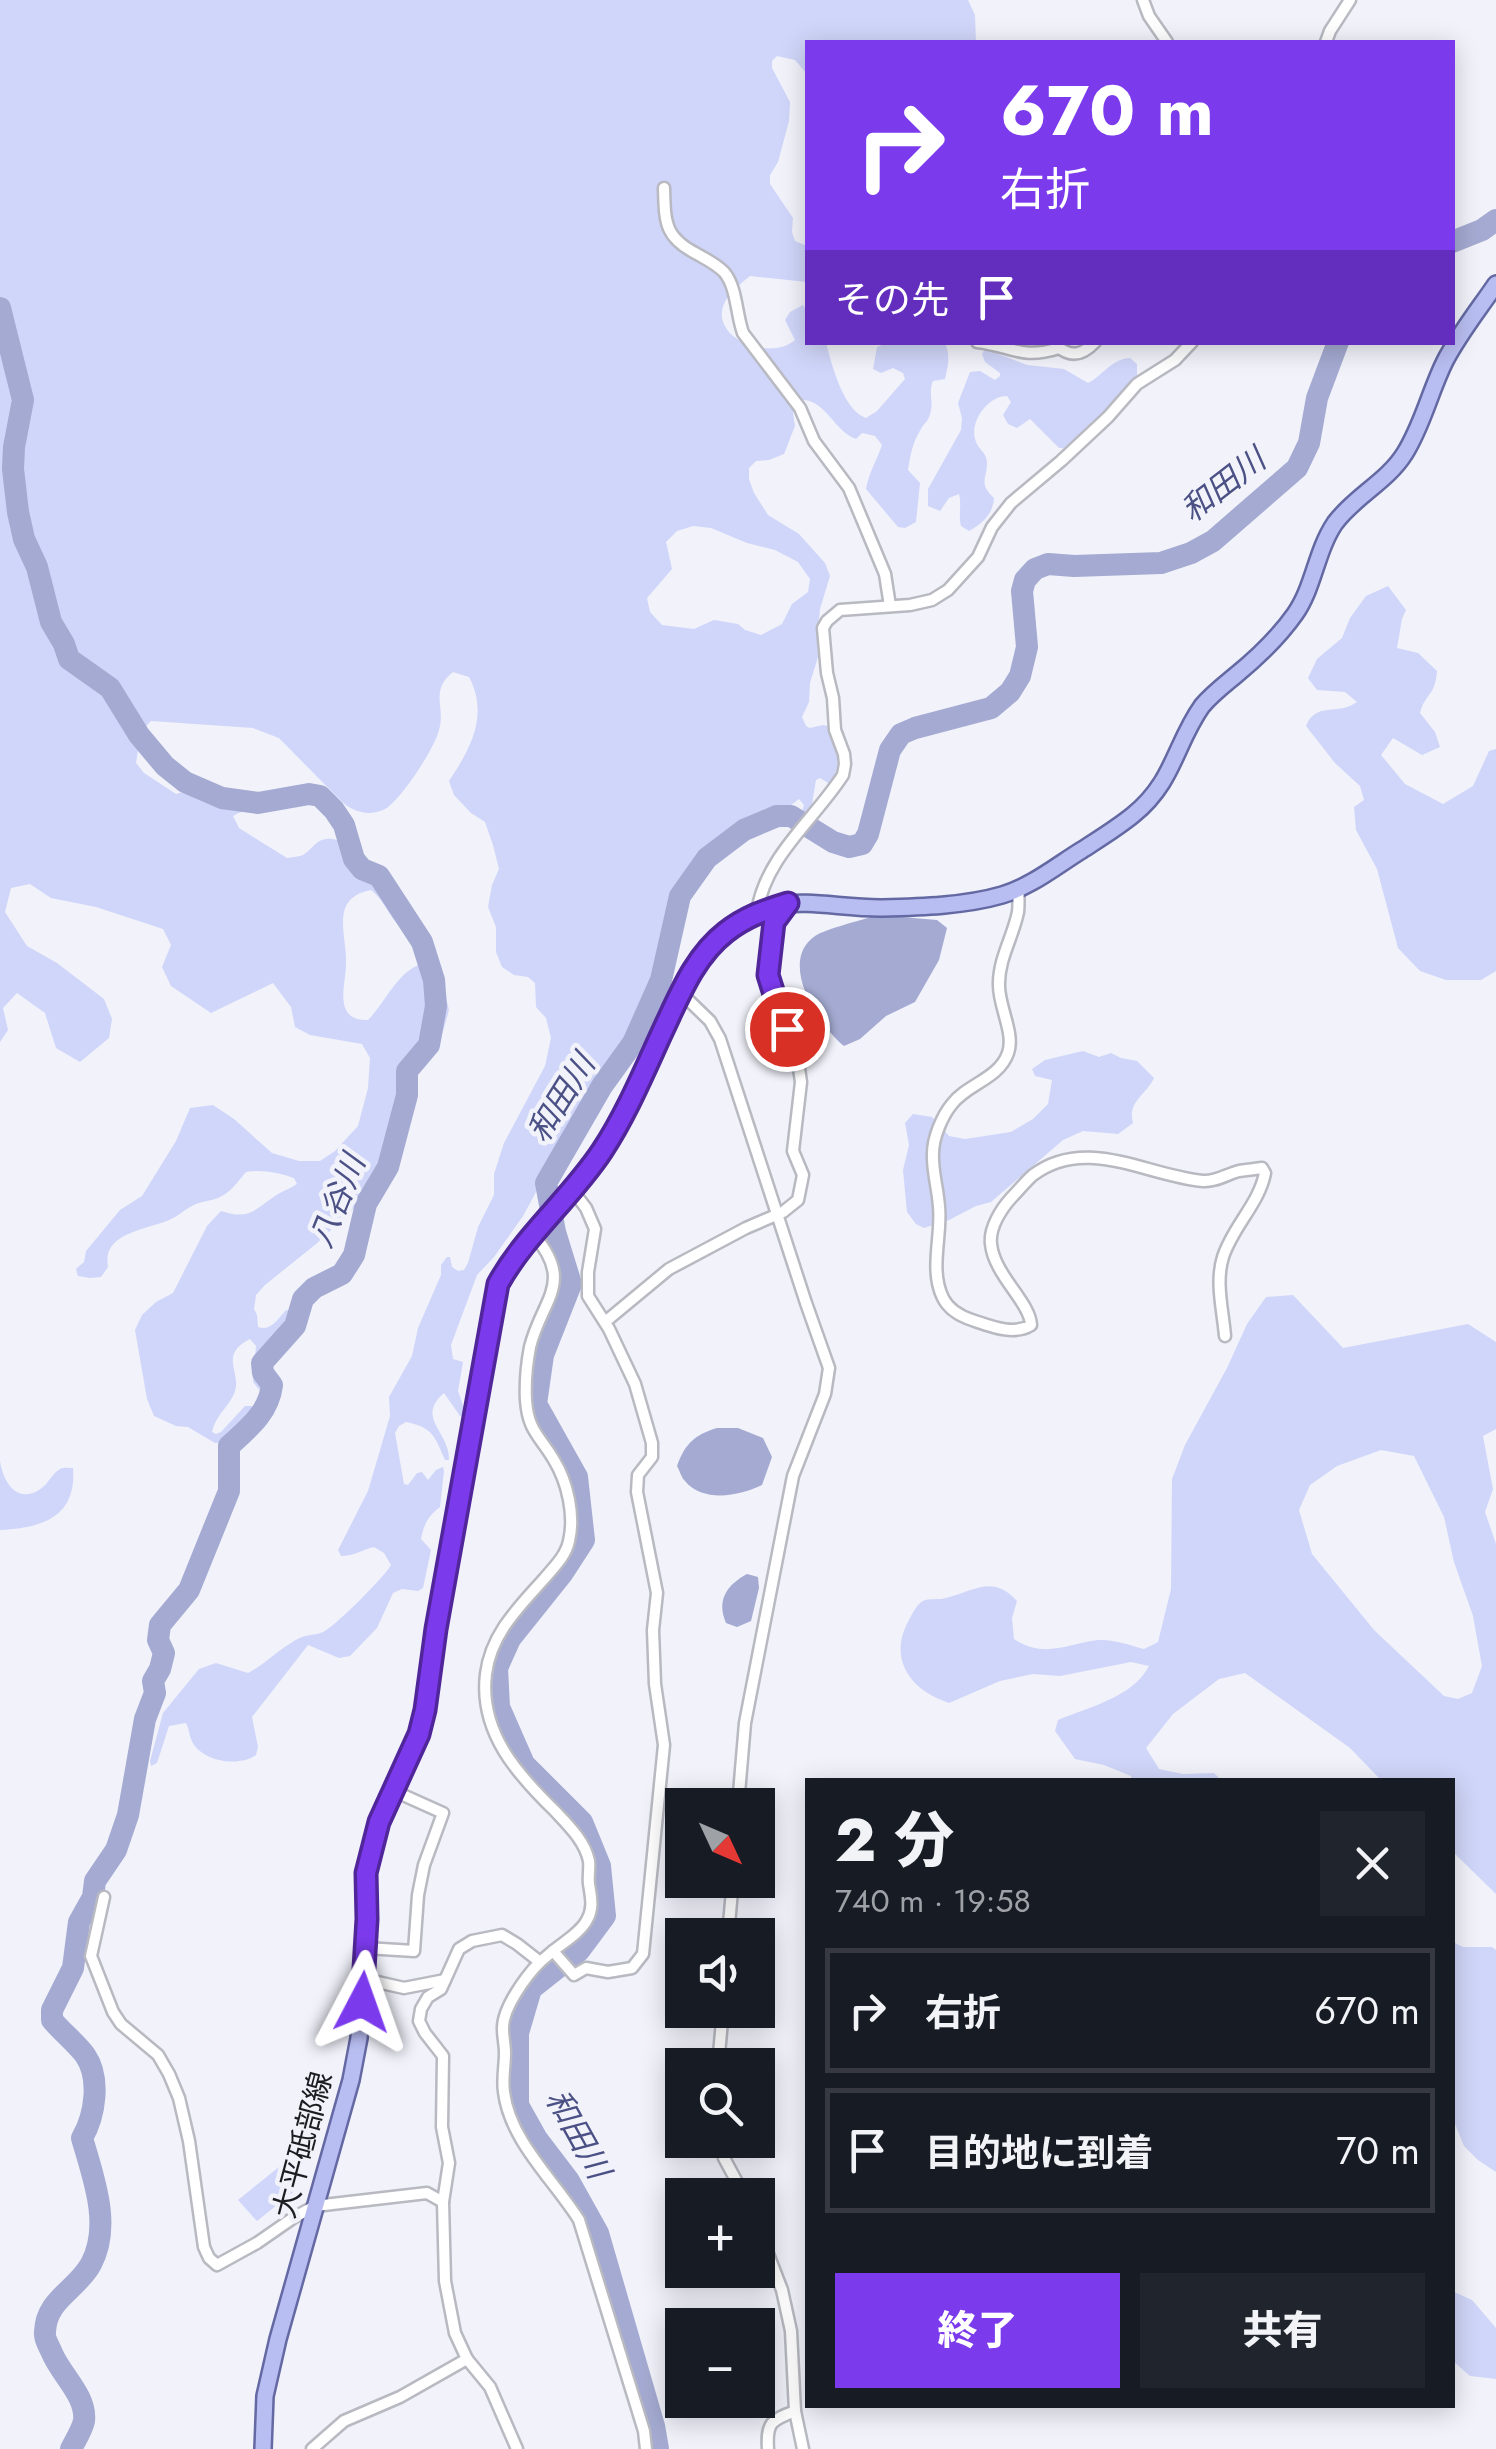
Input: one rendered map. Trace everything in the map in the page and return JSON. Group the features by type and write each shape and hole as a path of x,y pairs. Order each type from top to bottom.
{"main road":[{"name":"大平砥部線","path":"263,2449 265,2396 278,2339 359,2038 366,1948 366,1873 379,1822 419,1734 425,1710 494,1300 507,1268 604,1148 691,972 722,934 757,912 788,903 880,908 1000,896 1019,889 1109,833 1150,800 1175,762 1203,706 1216,690 1262,652 1299,608 1335,524 1404,456 1446,360 1496,284"}],"street":[{"path":"1142,0 1166,40"},
{"path":"1327,40 1350,0"},
{"path":"664,188 668,229 683,246 716,264 729,280 744,333 800,408 814,441 849,488 885,574 890,606"},
{"path":"1000,345 1028,354 1057,345 1069,354 1081,354 1092,345"},
{"path":"757,912 760,891 771,868 843,775 845,764 835,730 823,628 827,620 840,610 932,600 948,590 978,556 992,527 1012,503 1043,478 1137,384 1189,345"},
{"path":"1019,889 1018,911 998,982 1010,1050 991,1076 952,1102 932,1154 940,1210 937,1253 943,1300 958,1316 997,1329 1024,1330 1031,1325 1030,1314 998,1266 990,1243 1006,1203 1034,1174 1053,1164 1072,1158 1103,1157 1209,1182 1262,1168 1266,1173 1262,1190 1242,1216 1223,1257 1221,1309 1225,1336"},
{"path":"605,1322 669,1269 798,1200 802,1175 793,1151 801,1082 796,1048 768,975 774,922 788,903"},
{"path":"680,992 710,1020 720,1039 830,1368 793,1476 745,1723 739,1788"},
{"path":"553,1951 574,1975 586,1968 608,1972 632,1968 644,1954 664,1745 654,1684 657,1593 636,1492 638,1475 652,1458 652,1443 635,1384 588,1296 595,1230 573,1191"},
{"path":"534,1235 552,1261 555,1276 530,1346 526,1402 532,1432 552,1456 566,1487 569,1543 562,1558 506,1620 490,1650 485,1680 492,1730 523,1780 577,1835 589,1861 593,1902 584,1926 540,1962 519,1988 502,2024 506,2050 503,2090 524,2144 579,2220 644,2431 646,2449"},
{"path":"366,1948 414,1951 424,1864 444,1814 394,1791"},
{"path":"104,1897 91,1956 120,2024 158,2055 170,2074 185,2120 208,2258 217,2266 315,2206 427,2193 442,2202"},
{"path":"517,2449 490,2387 467,2359 455,2333 446,2281 442,2202 449,2163 442,2128 443,2056 419,2021 428,1997 441,1989 460,1948 472,1941 502,1935 540,1962"},
{"path":"364,1979 404,1988 445,1980"},
{"path":"775,2272 788,2317 795,2408 803,2449"},
{"path":"312,2449 344,2421 400,2397 467,2359"},
{"path":"768,2449 770,2424 805,2400"}],"shaded area":[{"path":"0,0 968,0 975,15 976,40 805,40 805,72 795,60 777,56 772,61 790,102 789,121 770,184 793,218 795,241 805,245 805,282 750,276 729,295 722,312 731,334 742,342 770,348 795,340 785,320 803,305 805,345 827,345 845,397 866,418 905,379 903,373 893,368 881,373 873,369 877,347 945,345 948,351 945,379 933,381 930,414 916,438 910,459 908,470 920,483 916,522 898,527 866,489 882,445 875,436 862,433 856,439 848,435 810,401 802,400 793,413 795,426 784,454 756,461 749,468 754,493 768,515 799,534 825,563 830,576 820,609 818,657 802,717 810,728 828,726 837,755 834,777 830,784 820,778 816,780 811,810 806,816 801,815 804,805 799,799 787,808 774,808 764,817 747,819 720,837 677,894 659,969 635,1027 584,1104 523,1216 477,1275 451,1345 453,1359 463,1362 458,1391 465,1411 460,1416 444,1393 433,1410 449,1460 445,1460 435,1439 422,1427 406,1422 395,1433 404,1484 408,1485 417,1473 422,1472 428,1480 436,1470 443,1467 444,1471 440,1507 427,1521 421,1539 431,1550 423,1588 393,1593 377,1628 350,1656 339,1658 308,1645 252,1717 258,1747 256,1755 248,1759 220,1760 202,1753 195,1747 186,1723 169,1726 157,1763 151,1766 150,1761 163,1713 199,1669 216,1663 248,1673 294,1641 329,1628 391,1565 384,1553 374,1547 346,1556 338,1550 368,1491 390,1416 389,1397 412,1356 418,1328 441,1275 441,1265 447,1257 458,1271 468,1263 478,1227 494,1195 494,1174 504,1143 545,1066 551,1038 546,1018 536,1007 535,983 502,967 496,952 496,927 488,907 499,869 493,845 485,822 454,795 449,781 475,731 477,705 469,677 453,672 446,679 440,693 441,722 431,749 399,796 385,809 373,813 346,805 279,738 253,728 151,721 141,731 136,763 144,773 176,794 202,786 274,797 274,801 233,816 239,828 287,858 303,855 322,840 348,845 374,869 417,921 419,931 402,927 371,890 350,901 343,919 344,1000 349,1015 368,1020 398,981 421,964 442,981 449,1010 439,1045 412,1069 412,1091 397,1132 392,1162 384,1176 316,1244 256,1295 258,1327 270,1326 286,1310 294,1311 293,1319 260,1363 258,1374 265,1388 261,1392 253,1382 256,1346 250,1339 235,1352 236,1388 212,1432 221,1432 245,1406 257,1410 244,1429 225,1442 215,1443 188,1427 154,1416 147,1399 135,1330 142,1315 173,1293 207,1226 221,1211 238,1215 250,1212 297,1184 294,1178 246,1172 223,1196 196,1204 169,1220 118,1240 111,1247 108,1267 101,1277 78,1276 76,1269 120,1210 142,1196 176,1141 190,1108 213,1105 272,1153 299,1161 320,1161 358,1126 368,1088 370,1058 362,1044 310,1035 295,1027 291,1007 273,983 211,1013 171,986 162,967 171,945 163,929 96,907 51,898 30,884 11,888 5,912 27,946 57,963 104,999 112,1019 109,1038 80,1062 56,1048 45,1013 17,993 3,1008 8,1030 0,1042","holes":["693,526 711,528 775,550 798,562 810,579 808,592 792,604 782,624 761,635 738,624 714,620 694,629 662,625 650,612 647,598 672,569 666,542 677,531"]},
{"path":"985,349 1027,365 1064,369 1088,383 1118,361 1130,358 1137,364 1137,376 1064,448 1059,448 1030,419 1017,428 1008,424 1003,415 1011,402 1007,396 987,405 977,419 974,434 986,459 985,485 994,498 986,518 969,531 961,526 959,494 949,498 940,511 928,506 928,489 961,430 958,403 970,372 980,371 995,380 1000,376 985,362"},
{"path":"1388,586 1406,610 1397,648 1418,653 1437,671 1420,713 1435,732 1440,747 1422,755 1393,738 1381,755 1405,784 1443,804 1473,786 1489,751 1496,749 1496,971 1481,980 1446,980 1420,971 1398,948 1377,869 1356,830 1354,807 1364,800 1360,786 1335,763 1306,726 1310,718 1322,711 1357,702 1345,692 1317,690 1308,678 1317,659 1342,638 1366,596"},
{"path":"877,915 937,920 947,928 939,960 915,1002 886,1016 860,1039 844,1046 814,1009 801,977 800,961 804,947 815,936"},
{"path":"1083,1051 1099,1057 1111,1053 1137,1061 1154,1078 1135,1104 1133,1123 1118,1134 1083,1131 1063,1140 991,1202 924,1228 916,1224 907,1212 903,1170 909,1145 905,1123 913,1114 932,1117 949,1136 965,1139 1011,1132 1048,1104 1052,1080 1035,1076 1032,1069 1045,1060"},
{"path":"1293,1295 1343,1348 1468,1324 1496,1342 1496,1429 1483,1436 1493,1489 1485,1512 1496,1544 1496,1894 1455,1854 1455,1778 1379,1778 1350,1748 1245,1673 1219,1679 1173,1714 1146,1748 1159,1769 1183,1774 1214,1773 1219,1778 1132,1778 1104,1765 1075,1759 1055,1731 1058,1720 1121,1693 1142,1677 1149,1666 1131,1662 1060,1676 1033,1674 1000,1681 949,1703 935,1698 906,1672 901,1648 903,1634 921,1602 991,1586 1017,1601 1012,1618 1014,1639 1025,1645 1055,1649 1104,1640 1144,1649 1158,1642 1171,1589 1172,1479 1185,1445 1247,1324 1266,1297","holes":["1381,1450 1414,1456 1444,1517 1454,1562 1473,1616 1482,1666 1472,1693 1458,1699 1444,1696 1374,1630 1312,1554 1299,1510 1310,1485 1337,1466"]},
{"path":"717,1428 738,1428 763,1438 772,1457 762,1485 733,1494 711,1495 693,1488 684,1479 677,1466 683,1452 696,1437"},
{"path":"0,1461 8,1483 24,1494 41,1488 60,1469 73,1468 69,1499 42,1523 0,1530"},
{"path":"747,1574 758,1577 759,1588 751,1621 737,1627 726,1623 723,1600 729,1588"},
{"path":"1455,1943 1496,1950 1496,2172 1464,2146 1455,2124"},
{"path":"279,2167 297,2189 257,2221 238,2200"},
{"path":"1455,2292 1472,2300 1496,2328 1496,2379 1470,2376 1455,2363"}],"waterway":[{"name":"和田川","path":"1455,241 1496,220"},
{"name":"八谷川","path":"0,308 23,400 13,469 18,512 51,622 69,659 110,688 139,735 165,766 185,782 222,798 258,803 309,794 320,796 344,825 354,859 362,869 379,876 422,942 434,980 436,1006 429,1045 407,1071 407,1095 388,1167 366,1204 354,1255 342,1274 314,1288 303,1299 295,1326 262,1363 263,1373 272,1385 267,1403 257,1419 229,1446 229,1491 189,1590 160,1625 158,1640 164,1653 153,1681 155,1693 145,1719 128,1815 116,1850 95,1881 93,1897 79,1922 73,1968 52,2010 52,2020 85,2055 95,2086 93,2108 82,2138 100,2217 97,2249 85,2273 56,2303 45,2332 56,2361 82,2403 83,2424 71,2449"},
{"name":"和田川","path":"658,2449 598,2233 518,2105 518,2033 531,1989 579,1951 605,1916 600,1866 582,1822 524,1764 499,1707 497,1668 510,1639 584,1540 577,1477 536,1404 543,1355 571,1284 555,1232 546,1183 602,1086 633,1043 661,980 680,896 707,858 744,830 777,816 791,816 833,842 849,847 862,844 890,750 901,734 991,708 1010,692 1020,676 1027,647 1022,591 1025,580 1035,569 1048,564 1161,563 1213,541 1297,468 1309,443 1317,398 1337,345"}],"route":[{"path":"362,2002 366,1873 379,1822 419,1734 425,1710 498,1284 604,1148 691,972 722,934 757,912 788,903 774,922 768,975 787,1029"}]}
